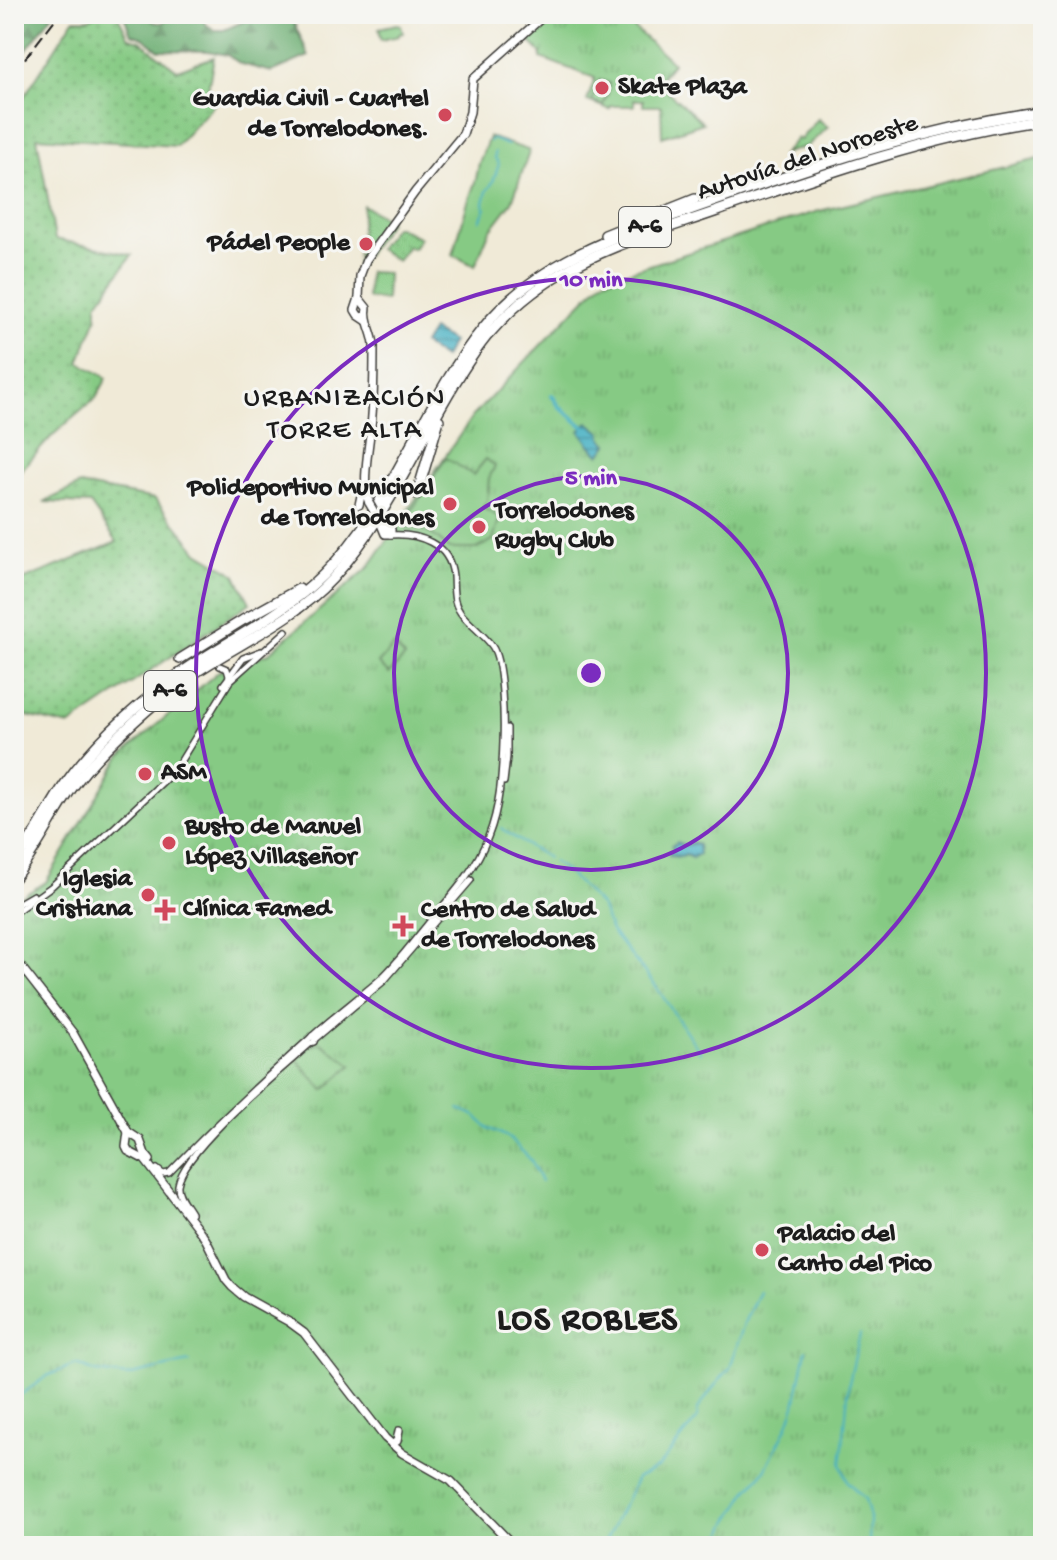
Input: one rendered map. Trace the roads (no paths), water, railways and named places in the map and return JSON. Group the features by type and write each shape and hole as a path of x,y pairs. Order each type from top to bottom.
{"highway":[{"name":"Autovía del Noroeste","path":"14,863 51,804 134,710 198,659 276,613 323,575 343,553 369,518 463,353 498,311 528,285 573,256 625,233 746,190 901,139 1043,111"},
{"name":"Autovía del Noroeste","path":"105,744 200,669 305,604 329,582 366,539 471,358 486,338 525,299 553,279 607,251 907,149 948,137 1043,120"},
{"path":"498,311 519,287 563,256 624,227 695,199"},
{"path":"417,494 440,418 486,338"},
{"path":"180,659 303,587 369,518"},
{"name":"Autovía del Noroeste","path":"14,878 29,860 83,768"}],"main road":[{"path":"391,532 382,525 366,499 374,345 365,317 356,312 360,276 366,260 458,141 467,125 473,79 546,14"},
{"path":"359,505 368,462"},
{"path":"15,961 73,1033 131,1137 142,1143 139,1151 142,1157 206,1240 226,1280 244,1297 304,1333 383,1437 394,1441 416,1460 457,1486 514,1546"},
{"path":"131,1137 127,1149 130,1153 139,1151"},
{"path":"139,1151 191,1213 213,1244 229,1278 244,1297"}],"street":[{"path":"157,1169 163,1174 169,1173 235,1105 387,972 468,877 487,841 496,813 503,756 498,659 492,646 460,613 454,601 452,568 445,554 430,541 391,532"},
{"path":"14,906 25,903 52,886 177,767 224,688 286,631"},
{"path":"14,913 168,775 229,676 243,658 262,651"},
{"path":"220,666 227,669 229,676"},
{"path":"500,684 507,728 503,783"},
{"path":"149,1165 164,1183 176,1184 194,1153 312,1039 384,981 471,880"},
{"path":"179,1180 179,1194 191,1213"}],"water":[{"path":"432,330 452,342 444,358 423,344"},
{"path":"588,422 602,433 608,444 600,455 580,431"},
{"path":"678,842 685,846 692,842 698,845 699,854 692,858 686,855 669,856 674,849 671,846"}],"waterway":[{"path":"489,141 492,139 508,145"},
{"path":"480,221 487,191 499,164 495,152"},
{"path":"552,395 559,406 584,427"},
{"path":"501,828 548,858"},
{"path":"553,862 601,906 611,931 655,985 700,1052"},
{"path":"459,1109 508,1137 531,1160 541,1182"},
{"path":"603,1546 637,1478 658,1467 697,1419 698,1409 730,1368 744,1323 759,1291"},
{"path":"860,1334 849,1383 841,1465 848,1482 865,1499 870,1518 869,1546"},
{"path":"716,1546 749,1489 764,1472 787,1427 795,1405 806,1350"},
{"path":"14,1397 47,1376 76,1364 96,1372 127,1376 189,1362"}],"railway":[{"path":"14,73 59,14"}],"place":[{"name":"Skate Plaza","path":"602,88"},
{"name":"Guardia Civil - Cuartel de Torrelodones.","path":"445,115"},
{"name":"Pádel People","path":"366,244"},
{"name":"Polideportivo Municipal de Torrelodones","path":"450,504"},
{"name":"Torrelodones Rugby Club","path":"479,527"},
{"name":"ASM","path":"145,774"},
{"name":"Busto de Manuel López Villaseñor","path":"169,843"},
{"name":"Iglesia Cristiana","path":"148,895"},
{"name":"Clínica Famed","path":"165,910"},
{"name":"Centro de Salud de Torrelodones","path":"403,926"},
{"name":"Palacio del Canto del Pico","path":"762,1250"}],"district":[{"name":"URBANIZACIÓN TORRE ALTA","path":"345,415"},
{"name":"LOS ROBLES","path":"588,1322"}]}
